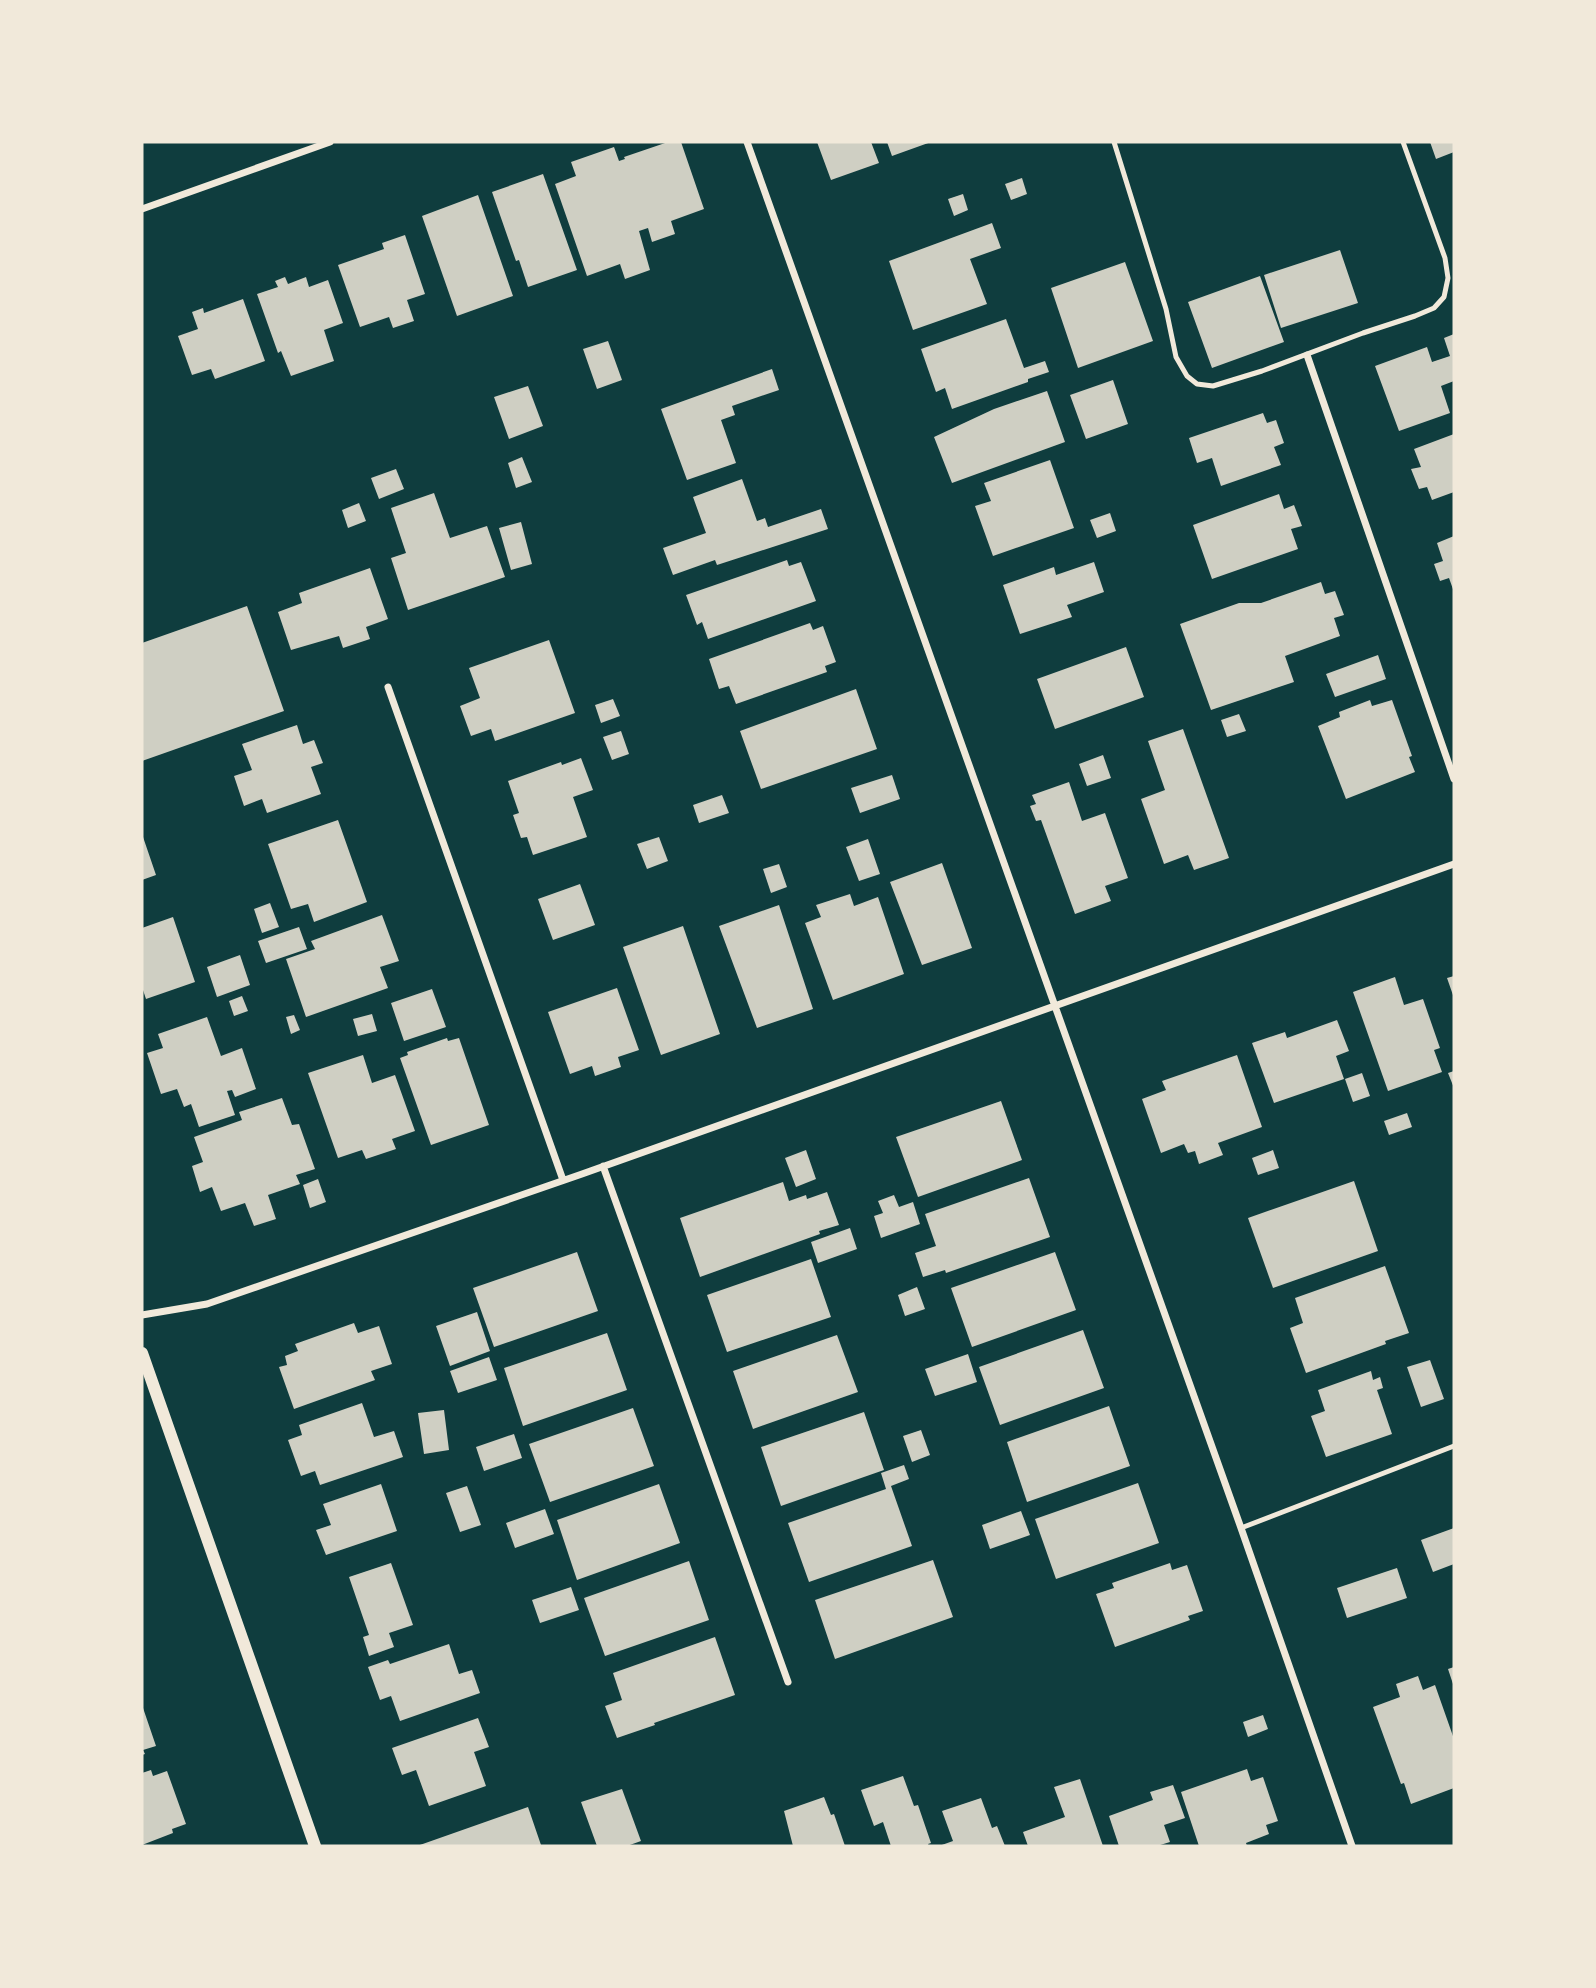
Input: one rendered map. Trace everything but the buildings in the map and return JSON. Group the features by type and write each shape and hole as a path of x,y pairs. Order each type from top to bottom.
{"street":[{"path":"142,209 330,142"},
{"path":"747,142 1352,1846"},
{"path":"1307,355 1454,779"},
{"path":"388,687 563,1180"},
{"path":"142,1315 207,1304 1454,864"},
{"path":"603,1166 788,1682"},
{"path":"142,1353 315,1846"}],"lane":[{"path":"1114,142 1166,309 1177,357 1187,376 1196,384 1213,386 1425,312 1434,308 1444,298 1448,278 1445,258 1403,142"},
{"path":"1241,1528 1454,1446"}]}
